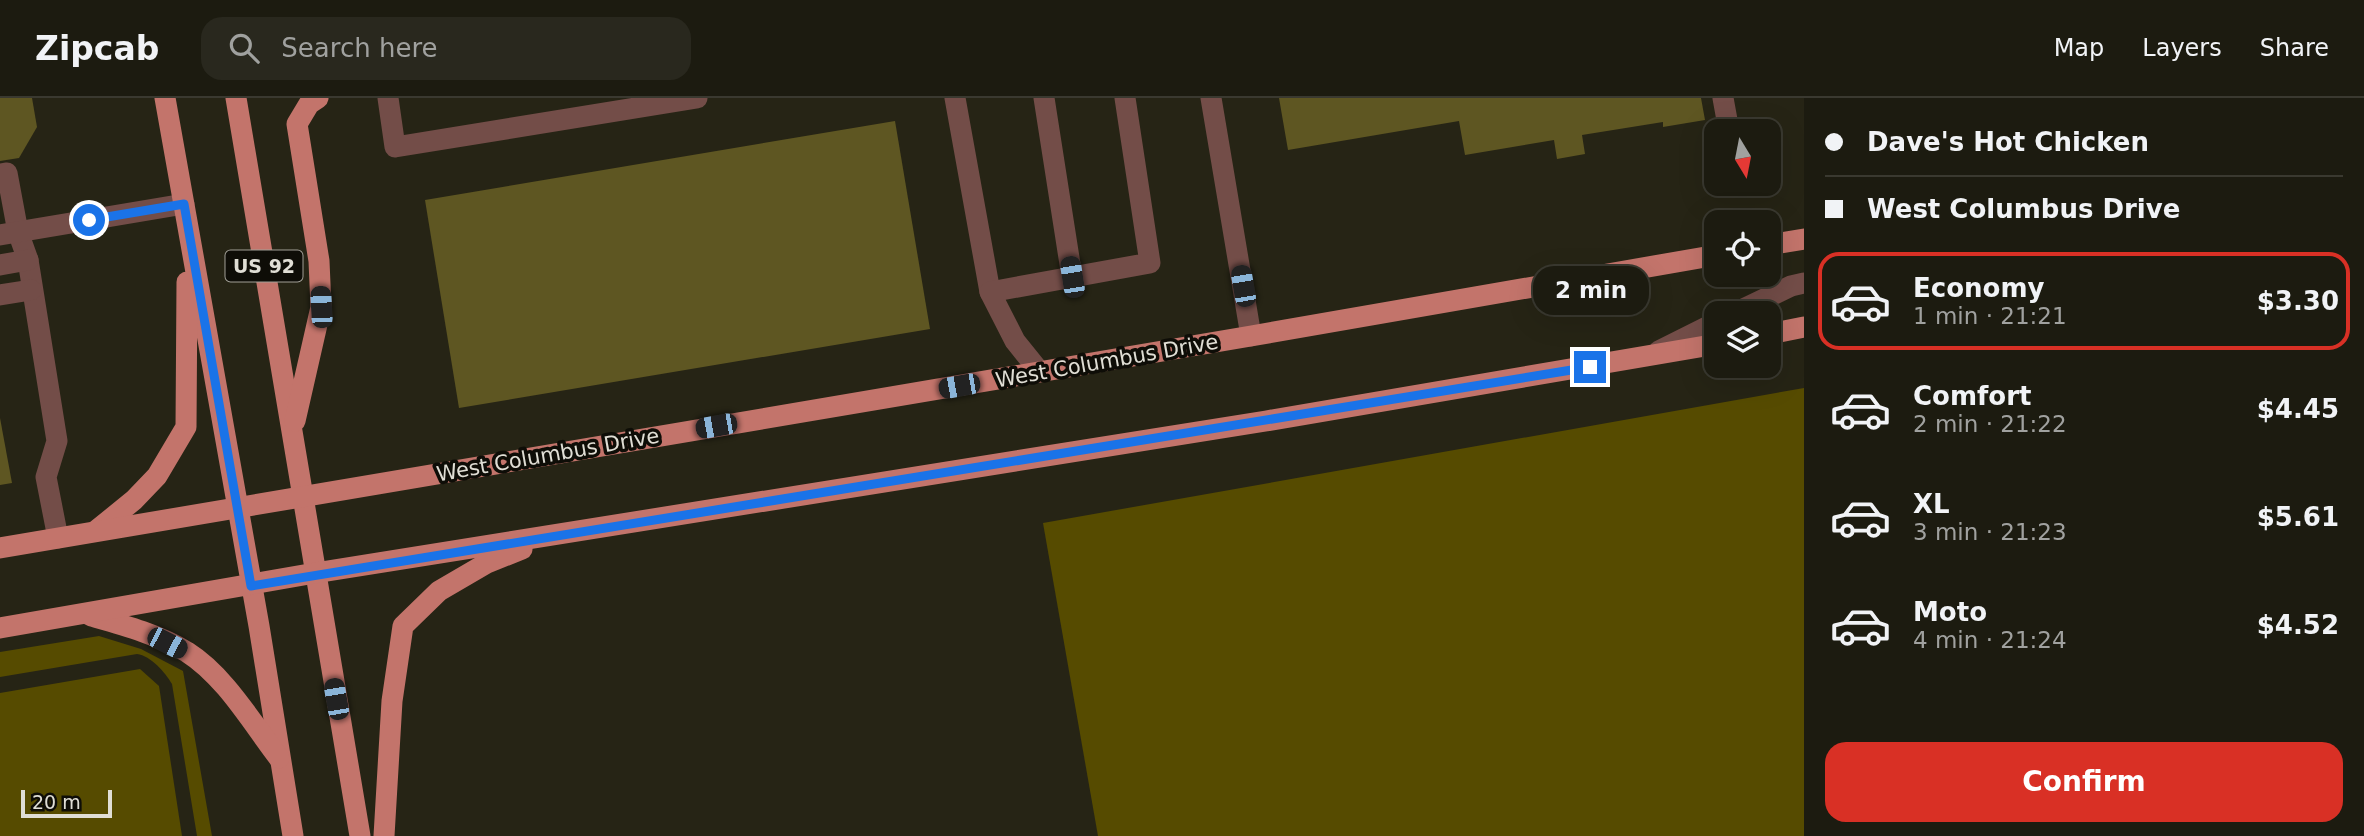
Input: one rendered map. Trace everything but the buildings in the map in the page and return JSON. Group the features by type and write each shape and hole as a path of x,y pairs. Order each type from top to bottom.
{"main road":[{"name":"US 92","path":"165,98 293,836"},
{"name":"US 92","path":"236,98 360,836"},
{"path":"292,433 321,307 318,261 297,124 309,104 318,98"},
{"path":"95,531 134,500 157,476 186,427 188,228"},
{"path":"1781,243 1804,239"},
{"name":"West Columbus Drive","path":"0,548 1704,257"},
{"path":"1781,332 1804,327"},
{"path":"0,628 315,573 1704,346"},
{"path":"384,836 392,701 403,626 439,591 487,563 557,535"},
{"path":"84,614 146,632 188,653 224,686 280,760"}],"street":[{"path":"388,98 395,147 697,98"},
{"path":"954,98 990,292 1015,341 1040,372"},
{"path":"1044,98 1072,277"},
{"path":"990,292 1150,263 1125,98"},
{"path":"1211,98 1251,336"},
{"path":"1723,98 1727,119"},
{"path":"0,174 7,173 9,233 28,260 57,441 46,477 58,538"},
{"path":"9,233 184,204"},
{"path":"0,265 28,260"},
{"path":"1760,301 1791,286 1804,284"},
{"path":"0,295 31,290"},
{"path":"1644,358 1704,328"}],"shaded area":[{"path":"1804,388 1804,836 1098,836 1043,523"},
{"path":"99,636 141,649 183,671 212,836 197,836 172,684 152,661 137,654 0,677 0,652"},
{"path":"140,669 159,686 182,836 0,836 0,693"}],"route":[{"path":"89,220 184,204 251,586 315,573 1590,367"}]}
